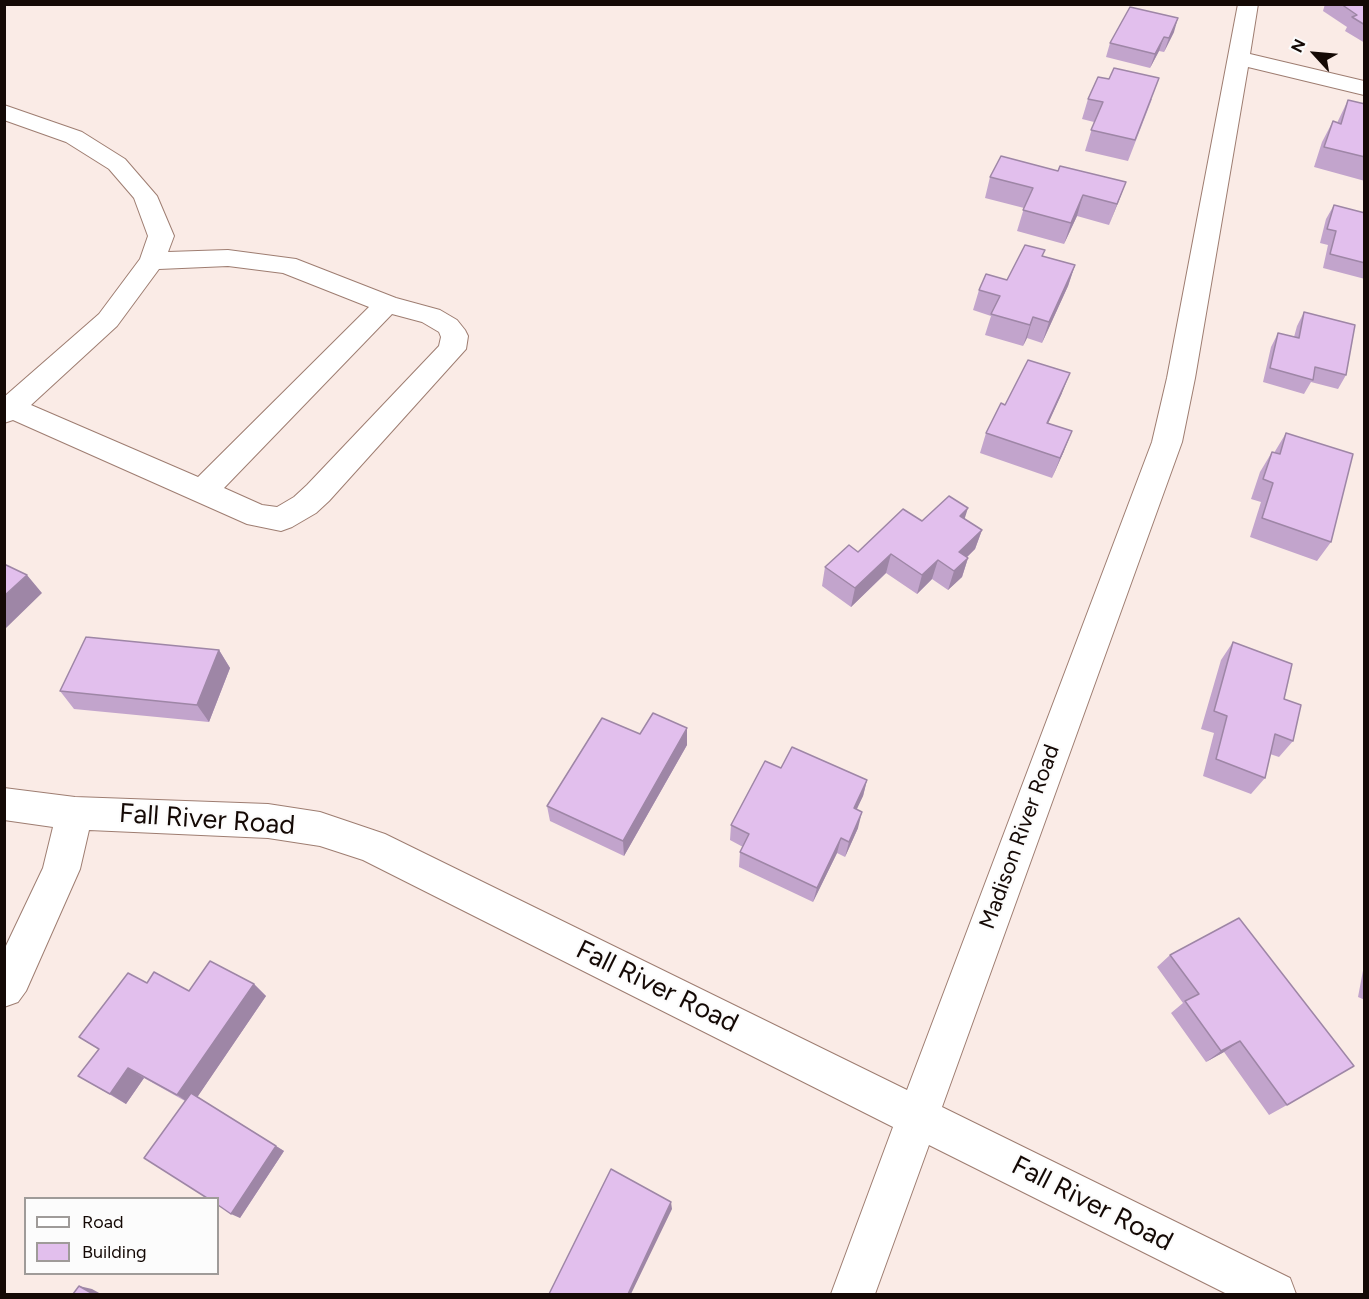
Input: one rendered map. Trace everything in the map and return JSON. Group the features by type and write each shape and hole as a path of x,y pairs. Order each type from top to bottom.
{"street":[{"name":"Madison River Road","path":"853,1294 1167,442 1181,378 1248,4"},
{"path":"1238,58 1365,88"},
{"path":"4,112 74,137 117,164 145,196 161,236 152,261 108,320 8,410 258,516 281,519 305,505 318,493 452,349 455,336 447,326 431,316 387,304 287,265 228,258 152,261"},
{"path":"202,492 387,304"},
{"name":"Fall River Road","path":"4,804 75,813 268,821 320,829 372,846 1274,1294"},
{"path":"4,988 12,977 61,869 75,813"}],"building":[{"path":"1341,4 1365,4 1365,25 1352,17 1357,15"},
{"path":"1130,7 1178,18 1169,38 1164,37 1155,54 1110,43"},
{"path":"1114,68 1159,78 1135,140 1091,130 1103,102 1088,99 1098,77 1109,79"},
{"path":"1348,100 1365,104 1365,157 1324,147 1333,121 1341,124"},
{"path":"1001,156 1058,171 1060,166 1126,182 1117,204 1083,195 1071,223 1023,210 1033,188 990,177"},
{"path":"1334,205 1365,213 1365,263 1330,254 1336,231 1327,229"},
{"path":"1025,245 1045,250 1042,256 1075,265 1049,322 1033,317 1030,325 991,314 1000,296 979,290 986,274 1007,280"},
{"path":"1304,312 1355,325 1346,375 1315,367 1313,380 1270,368 1278,333 1299,338"},
{"path":"1028,360 1070,373 1047,423 1072,431 1060,458 986,433 1001,403 1005,405"},
{"path":"1286,433 1353,454 1331,542 1262,518 1273,483 1263,479 1272,452 1280,454"},
{"path":"949,496 968,508 960,516 982,530 959,552 968,558 954,571 938,560 922,575 891,554 855,588 825,567 849,545 858,552 903,509 922,521"},
{"path":"4,564 27,575 4,596"},
{"path":"86,637 219,650 197,705 60,691"},
{"path":"1233,642 1292,664 1284,699 1301,705 1293,741 1275,734 1265,778 1216,759 1227,716 1214,711"},
{"path":"653,713 687,728 623,841 547,806 602,718 640,734"},
{"path":"792,747 867,780 854,808 862,812 849,842 841,838 817,888 740,852 749,834 731,825 765,761 781,768"},
{"path":"1239,918 1354,1066 1287,1105 1240,1041 1221,1051 1185,1001 1199,994 1170,955"},
{"path":"210,961 254,984 177,1095 128,1068 110,1094 78,1076 99,1049 79,1037 128,973 147,983 154,972 189,991"},
{"path":"191,1093 276,1146 231,1214 219,1206 219,1197 205,1197 144,1158"},
{"path":"611,1169 671,1202 628,1294 549,1294"},
{"path":"79,1286 93,1294 73,1294"}]}
